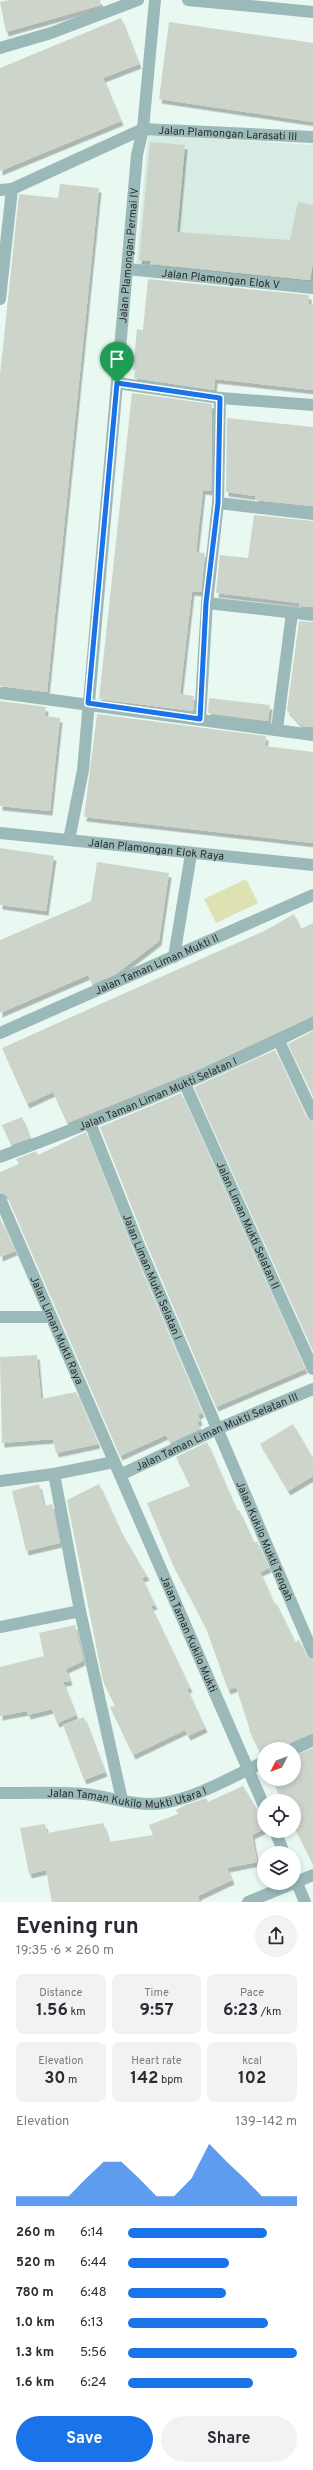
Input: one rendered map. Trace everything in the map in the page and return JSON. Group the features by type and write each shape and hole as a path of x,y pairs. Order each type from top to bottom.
{"street":[{"path":"0,48 51,33 138,0"},
{"name":"Jalan Plamongan Permai IV","path":"69,840 83,770 127,269 138,155 143,129 154,0"},
{"path":"188,0 313,12"},
{"path":"0,299 6,189 143,129"},
{"name":"Jalan Plamongan Larasati III","path":"143,129 313,137"},
{"name":"Jalan Plamongan Elok V","path":"127,269 313,288"},
{"path":"117,383 220,398 313,404"},
{"path":"200,719 206,603 218,503 220,398"},
{"path":"218,503 313,514"},
{"path":"206,603 313,615"},
{"path":"277,729 292,613"},
{"path":"0,693 88,703 313,735"},
{"name":"Jalan Plamongan Elok Raya","path":"0,833 191,854 313,865"},
{"path":"174,958 191,854"},
{"name":"Jalan Taman Liman Mukti II","path":"0,1033 174,958 313,895"},
{"name":"Jalan Taman Liman Mukti Selatan I","path":"0,1158 90,1123 279,1040 313,1023"},
{"path":"279,1040 313,1114"},
{"name":"Jalan Liman Mukti Selatan II","path":"184,1082 313,1369"},
{"name":"Jalan Liman Mukti Selatan I","path":"90,1123 137,1241 217,1429"},
{"name":"Jalan Liman Mukti Raya","path":"0,1199 114,1462"},
{"path":"0,1317 51,1317"},
{"name":"Jalan Taman Liman Mukti Selatan III","path":"120,1475 217,1429 313,1390"},
{"name":"Jalan Kukilo Mukti Tengah","path":"217,1429 308,1628 313,1653"},
{"path":"0,1481 54,1474 114,1462"},
{"name":"Jalan Taman Kukilo Mukti","path":"114,1462 259,1794"},
{"path":"54,1474 80,1611 122,1800"},
{"path":"0,1628 80,1611"},
{"path":"301,1746 313,1740"},
{"name":"Jalan Taman Kukilo Mukti Utara I","path":"0,1793 85,1794 137,1803 162,1803 187,1797 257,1765"},
{"path":"301,1879 313,1875"},
{"path":"248,1902 275,1890"},
{"path":"300,1890 306,1902"}],"shaded area":[{"path":"148,134 313,145 313,282 136,265"}],"green space":[{"path":"246,879 258,903 216,923 204,899"}],"building":[{"path":"9,0 100,0 101,5 6,32 0,2"},
{"path":"121,18 139,64 103,78 121,121 0,171 0,68"},
{"path":"169,22 313,43 313,122 159,99"},
{"path":"150,142 185,145 177,232 290,240 298,202 313,205 313,262 310,280 150,264 150,261 139,260"},
{"path":"60,184 99,188 47,692 0,686 0,375 19,194 58,198"},
{"path":"148,279 309,295 309,304 313,304 313,390 215,379 214,390 134,378 135,370 133,370 137,329 143,330"},
{"path":"132,393 212,404 211,491 203,490 196,552 205,553 201,592 192,591 180,694 194,696 193,711 99,699"},
{"path":"227,418 313,427 313,506 255,500 256,496 226,492"},
{"path":"254,515 313,521 313,607 299,606 299,603 216,593 220,555 248,558"},
{"path":"299,621 313,622 313,727 302,726 287,710"},
{"path":"209,698 270,705 268,721 208,713"},
{"path":"0,701 46,707 45,716 60,718 50,811 0,806"},
{"path":"97,714 266,736 265,746 313,752 313,843 84,817"},
{"path":"0,848 54,856 46,911 0,905"},
{"path":"97,862 169,873 159,941 116,974 92,984 88,975 0,1013 0,940 91,901"},
{"path":"294,914 301,929 313,923 313,1016 195,1071 67,1123 53,1092 27,1104 2,1048 266,930"},
{"path":"313,1031 313,1096 288,1044"},
{"path":"275,1050 306,1117 313,1121 313,1351 194,1087"},
{"path":"181,1093 305,1369 216,1407 144,1238 100,1127"},
{"path":"22,1117 30,1138 11,1145 2,1125"},
{"path":"86,1132 130,1244 202,1413 198,1415 200,1421 197,1422 200,1429 170,1443 166,1435 120,1456 7,1196 0,1192 0,1172 19,1164 16,1159 36,1151 38,1155"},
{"path":"0,1218 15,1251 0,1257"},
{"path":"37,1355 41,1399 76,1392 98,1444 56,1453 53,1439 2,1443 0,1357"},
{"path":"293,1424 313,1458 313,1476 288,1491 260,1444"},
{"path":"207,1442 237,1511 239,1510 254,1543 257,1541 269,1568 260,1572 274,1604 276,1603 295,1642 299,1640 306,1656 313,1660 313,1733 291,1742 257,1742 257,1747 249,1730 236,1687 228,1690 206,1628 173,1565 147,1503 190,1486 176,1457"},
{"path":"39,1484 44,1506 52,1504 60,1543 26,1551 12,1491"},
{"path":"99,1484 120,1530 147,1576 142,1578 155,1605 151,1606 190,1688 187,1689 205,1728 188,1736 185,1730 133,1755 110,1707 115,1706 103,1681 67,1500"},
{"path":"75,1625 83,1661 66,1669 70,1681 63,1682 76,1715 57,1723 52,1709 28,1715 27,1711 0,1716 0,1667 44,1656 39,1633"},
{"path":"84,1717 105,1772 84,1780 63,1725"},
{"path":"313,1748 313,1865 300,1838 301,1794 279,1794 275,1786 301,1786 301,1753"},
{"path":"243,1786 257,1809 257,1832 252,1835 257,1862 227,1868 232,1880 198,1896 200,1902 52,1902 46,1870 29,1874 20,1828 45,1824 47,1833 103,1823 109,1842 153,1835 149,1825 178,1814 176,1810 185,1805 206,1798 208,1802"}],"route":[{"path":"117,383 220,398 218,503 206,603 200,719 88,703 117,383"}]}
